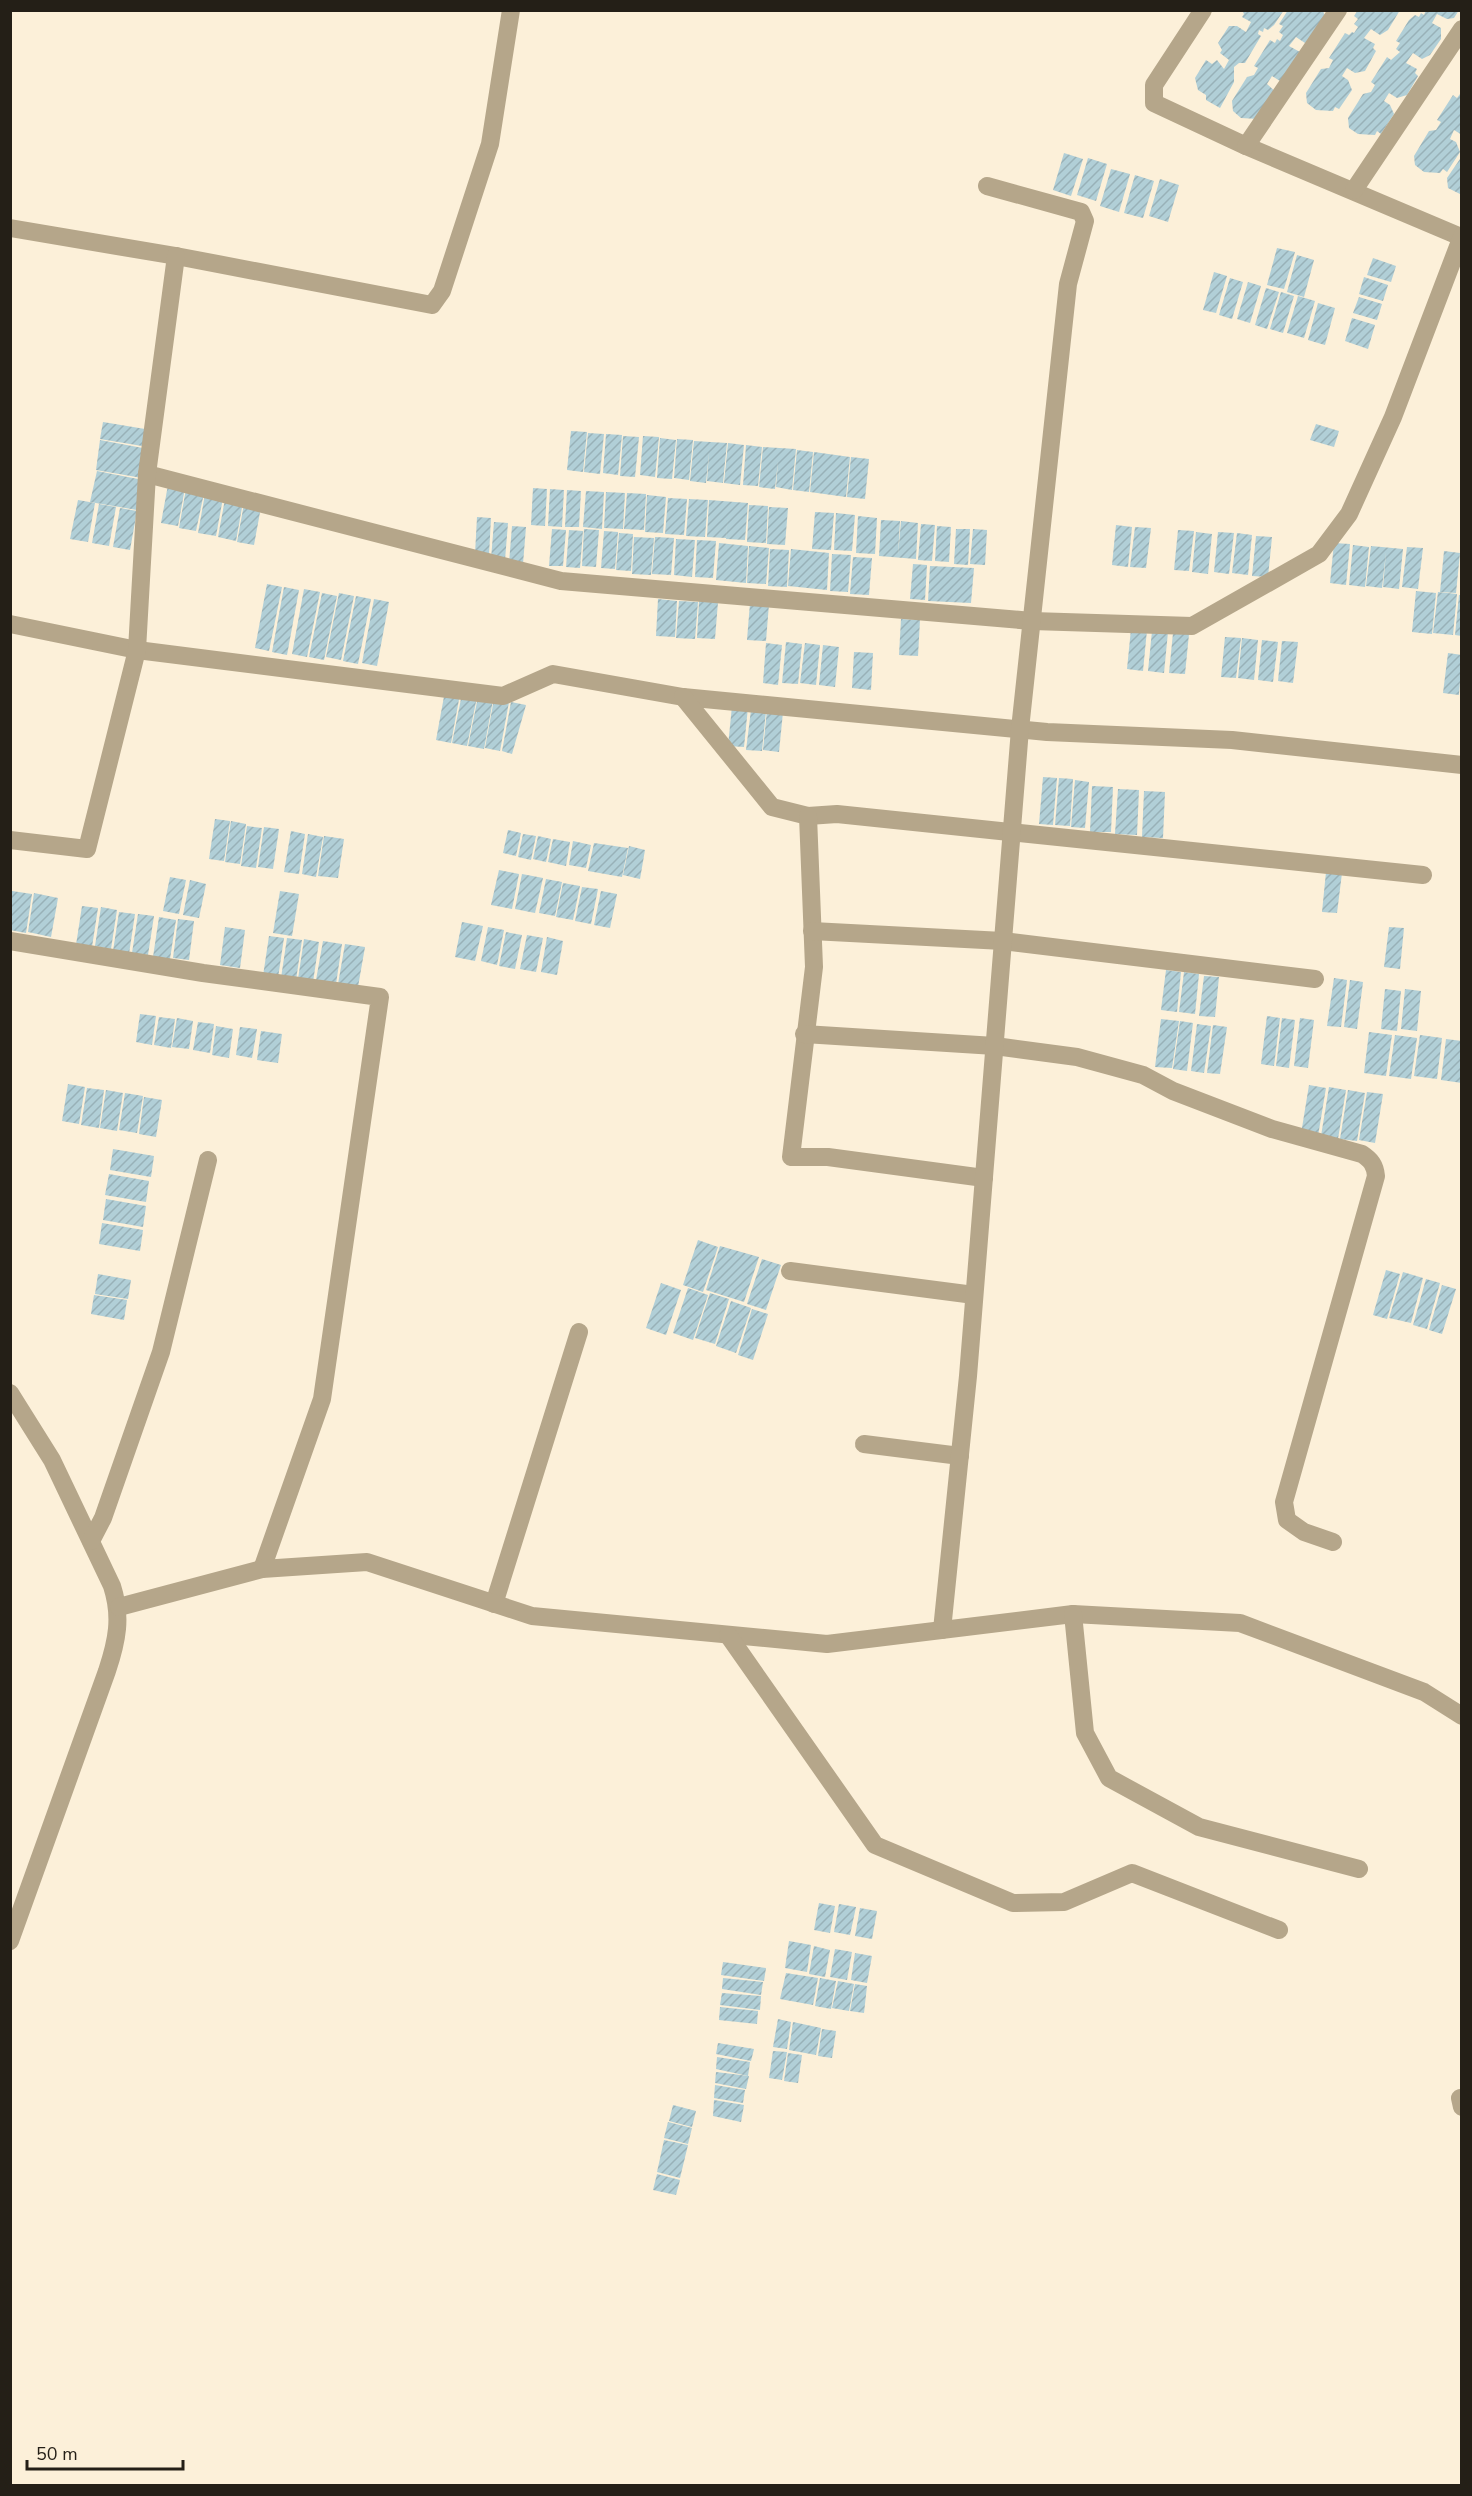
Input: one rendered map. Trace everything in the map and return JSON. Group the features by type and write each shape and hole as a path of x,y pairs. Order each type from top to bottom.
{"street":[{"path":"10,228 176,256 432,305 442,291 490,144 511,10"},
{"path":"147,474 561,581 1032,621 1192,626 1318,554 1349,514 1393,417 1461,236 1246,146 1154,103 1154,85 1203,10"},
{"path":"1246,146 1338,10"},
{"path":"1354,190 1461,29"},
{"path":"942,1630 974,1295 1020,729 1068,284 1085,221 1081,212 987,186"},
{"path":"10,840 87,849 137,650 147,474 176,256"},
{"path":"10,624 137,650 503,696 554,674 683,697 1020,729 1232,740 1461,765"},
{"path":"683,697 772,807 808,816 837,814 1423,875"},
{"path":"808,816 813,967 791,1157 828,1157 984,1178"},
{"path":"812,931 1003,941 1315,979"},
{"path":"10,941 203,973 380,997 322,1399 262,1569"},
{"path":"804,1034 995,1046 1077,1057 1117,1066 1220,1110 1272,1129 1362,1154 1370,1159 1376,1176 1284,1502 1287,1520 1293,1525 1333,1542"},
{"path":"91,1541 103,1518 161,1352 208,1160"},
{"path":"790,1271 974,1295"},
{"path":"494,1604 579,1332"},
{"path":"10,1393 52,1460 91,1541 119,1607 115,1646 10,1941"},
{"path":"864,1444 960,1456"},
{"path":"119,1607 262,1569 367,1562 532,1616 827,1644 1073,1614 1240,1623 1424,1692 1461,1716"},
{"path":"1073,1614 1085,1732 1109,1778 1199,1827 1359,1869"},
{"path":"728,1635 875,1845 1013,1903 1064,1902 1132,1873 1279,1930"}],"building":[{"path":"1242,10 1284,10 1268,30 1264,28 1263,32 1259,30 1258,34 1261,36 1245,63 1239,63 1234,67 1234,82 1220,108 1206,100 1206,95 1198,90 1195,78 1206,60 1212,64 1217,60 1224,69 1229,60 1220,53 1222,50 1218,43 1229,26 1237,26 1246,32 1251,22 1242,17 1244,14"},
{"path":"1288,10 1323,10 1325,18 1314,38 1305,43 1296,37 1289,46 1300,52 1280,81 1272,76 1267,84 1277,93 1258,119 1241,118 1233,111 1232,101 1247,77 1254,75 1258,68 1254,66 1270,40 1275,43 1277,39 1280,41 1283,35 1279,32 1283,26 1279,24"},
{"path":"1358,10 1400,10 1388,30 1380,35 1371,29 1364,38 1375,44 1373,48 1376,51 1365,71 1355,73 1347,68 1342,76 1348,80 1352,90 1339,109 1335,107 1333,111 1316,110 1307,103 1306,93 1321,69 1329,68 1333,60 1329,58 1345,33 1349,35 1354,33 1358,27 1354,24 1358,19 1354,16"},
{"path":"1426,10 1459,10 1454,18 1447,19 1437,14 1432,23 1441,28 1441,39 1430,55 1422,59 1413,53 1406,63 1417,69 1415,73 1418,76 1407,95 1397,98 1389,93 1384,101 1390,105 1394,114 1381,134 1377,131 1375,135 1358,134 1349,128 1348,118 1363,94 1371,92 1375,85 1371,82 1387,57 1391,60 1400,52 1396,49 1400,43 1396,41 1409,20 1415,15 1419,17 1421,13 1424,15"},
{"path":"1460,94 1462,135 1454,130 1450,139 1456,142 1460,152 1447,172 1443,169 1440,173 1424,172 1415,165 1414,156 1429,131 1436,130 1441,122 1437,120 1453,95 1457,98"},
{"path":"1064,153 1083,159 1071,196 1053,190"},
{"path":"1462,156 1462,195 1448,188 1447,178"},
{"path":"1088,158 1107,164 1096,201 1077,195"},
{"path":"1111,169 1130,174 1119,212 1100,206"},
{"path":"1135,175 1154,181 1143,218 1124,213"},
{"path":"1160,179 1179,185 1168,222 1149,216"},
{"path":"1277,248 1295,252 1284,289 1267,285"},
{"path":"1297,255 1314,260 1304,297 1287,292"},
{"path":"1373,258 1396,266 1391,282 1367,275"},
{"path":"1214,272 1227,276 1216,313 1203,310"},
{"path":"1364,277 1388,285 1383,301 1359,294"},
{"path":"1230,278 1243,282 1232,319 1219,315"},
{"path":"1248,282 1261,286 1250,323 1237,319"},
{"path":"1266,288 1279,292 1267,329 1255,325"},
{"path":"1281,292 1294,296 1283,333 1270,329"},
{"path":"1298,296 1315,301 1304,338 1287,333"},
{"path":"1359,297 1382,304 1377,320 1353,313"},
{"path":"1318,303 1335,308 1325,345 1308,340"},
{"path":"1352,318 1375,325 1368,349 1345,341"},
{"path":"103,422 151,430 148,447 100,439"},
{"path":"1316,424 1339,431 1334,447 1310,440"},
{"path":"571,431 587,432 583,472 567,470"},
{"path":"588,433 604,434 600,474 584,472"},
{"path":"606,434 622,435 618,475 603,473"},
{"path":"623,436 639,437 635,477 620,476"},
{"path":"643,436 659,437 655,477 640,475"},
{"path":"660,438 676,440 672,479 657,478"},
{"path":"677,439 693,440 689,480 674,478"},
{"path":"100,440 148,449 142,478 96,470"},
{"path":"694,441 727,443 723,483 707,481 709,452 706,483 690,481"},
{"path":"728,443 744,445 740,485 724,483"},
{"path":"746,445 762,447 758,486 743,485"},
{"path":"763,447 796,449 792,490 776,487 778,461 775,489 759,487"},
{"path":"797,450 813,452 809,492 793,490"},
{"path":"814,452 850,457 846,497 810,492"},
{"path":"851,457 869,459 865,499 847,497"},
{"path":"97,471 143,480 141,494 132,493 140,494 137,510 90,502"},
{"path":"168,485 185,488 178,526 161,523"},
{"path":"533,488 547,489 545,526 531,525"},
{"path":"186,489 204,493 196,531 179,528"},
{"path":"550,489 564,490 562,527 548,526"},
{"path":"567,490 581,491 579,527 565,527"},
{"path":"586,491 604,492 602,529 583,527"},
{"path":"606,492 625,493 623,529 604,528"},
{"path":"627,493 646,494 644,530 624,529"},
{"path":"205,494 223,498 216,536 198,533"},
{"path":"647,495 666,497 663,533 645,532"},
{"path":"668,498 687,499 684,535 665,534"},
{"path":"225,499 243,502 236,541 218,537"},
{"path":"689,499 708,500 705,537 686,536"},
{"path":"78,500 95,503 88,542 70,539"},
{"path":"709,500 748,503 745,540 726,539 728,513 726,538 707,537"},
{"path":"99,504 116,507 109,546 92,543"},
{"path":"244,504 261,507 254,545 237,542"},
{"path":"749,505 768,506 766,543 747,542"},
{"path":"769,507 788,508 785,545 767,544"},
{"path":"120,508 137,511 130,550 113,547"},
{"path":"815,512 834,513 831,550 812,549"},
{"path":"836,513 855,515 852,551 834,550"},
{"path":"858,516 877,518 875,554 856,553"},
{"path":"477,517 491,518 489,555 475,554"},
{"path":"881,520 900,521 898,555 901,521 918,523 916,559 879,556"},
{"path":"494,522 508,523 505,560 491,559"},
{"path":"921,524 935,525 932,561 918,560"},
{"path":"1116,525 1132,527 1128,567 1112,565"},
{"path":"512,526 526,527 523,564 509,563"},
{"path":"937,526 951,527 949,562 935,561"},
{"path":"1135,527 1151,528 1146,568 1130,567"},
{"path":"552,529 566,530 563,566 549,566"},
{"path":"584,529 599,530 596,567 582,566"},
{"path":"956,529 970,529 968,565 954,564"},
{"path":"973,529 987,530 985,565 970,564"},
{"path":"569,530 583,531 580,568 566,567"},
{"path":"1178,530 1194,531 1189,571 1174,570"},
{"path":"604,531 618,532 615,569 601,568"},
{"path":"1196,532 1212,534 1208,574 1192,572"},
{"path":"1218,532 1234,533 1229,574 1214,572"},
{"path":"619,533 633,534 631,571 616,570"},
{"path":"1237,533 1252,535 1248,575 1232,573"},
{"path":"1256,536 1272,537 1268,577 1252,576"},
{"path":"634,537 654,538 651,575 632,574"},
{"path":"655,537 674,538 671,575 652,574"},
{"path":"676,539 695,540 692,577 674,575"},
{"path":"697,540 716,541 713,578 695,577"},
{"path":"719,543 748,546 746,583 716,580"},
{"path":"1334,543 1350,544 1346,585 1330,583"},
{"path":"1353,545 1369,547 1365,587 1349,585"},
{"path":"749,546 769,548 766,584 747,583"},
{"path":"1371,546 1403,549 1399,589 1383,587 1386,552 1382,588 1366,586"},
{"path":"1407,547 1423,548 1418,589 1402,587"},
{"path":"770,549 789,550 787,587 768,586"},
{"path":"791,549 829,553 827,590 788,586"},
{"path":"1444,551 1460,553 1456,593 1440,592"},
{"path":"832,554 851,555 848,592 830,591"},
{"path":"853,557 872,558 869,595 850,594"},
{"path":"913,564 927,565 925,600 910,599"},
{"path":"930,566 974,568 971,603 928,601"},
{"path":"267,584 282,587 269,651 255,648"},
{"path":"284,587 299,590 287,655 272,652"},
{"path":"304,589 320,592 307,657 292,654"},
{"path":"1416,591 1436,593 1432,634 1412,632"},
{"path":"1438,592 1457,594 1453,635 1433,633"},
{"path":"322,593 337,596 324,660 309,657"},
{"path":"339,593 354,596 341,660 326,657"},
{"path":"1459,595 1462,595 1462,636 1455,635"},
{"path":"356,596 371,599 358,664 343,661"},
{"path":"374,599 389,602 377,666 362,663"},
{"path":"658,599 677,601 675,637 656,636"},
{"path":"679,601 698,602 695,639 676,638"},
{"path":"699,601 718,602 715,639 697,638"},
{"path":"750,603 769,604 766,641 747,640"},
{"path":"901,619 920,620 918,656 899,655"},
{"path":"1131,629 1147,630 1143,671 1127,669"},
{"path":"1152,631 1168,632 1164,673 1148,671"},
{"path":"1173,633 1189,634 1185,674 1169,673"},
{"path":"1225,637 1241,638 1236,678 1221,677"},
{"path":"1242,638 1258,640 1254,680 1238,678"},
{"path":"1262,640 1278,642 1273,682 1258,680"},
{"path":"1282,641 1298,642 1293,683 1278,681"},
{"path":"786,642 802,644 798,684 782,683"},
{"path":"766,643 782,645 778,685 763,683"},
{"path":"805,643 820,645 816,685 800,683"},
{"path":"823,645 839,647 835,687 819,685"},
{"path":"854,652 873,653 871,690 852,688"},
{"path":"1448,653 1462,655 1459,695 1443,693"},
{"path":"445,691 460,694 451,743 436,740"},
{"path":"462,694 477,697 467,746 452,743"},
{"path":"478,697 493,700 484,749 468,746"},
{"path":"494,699 509,702 500,751 485,748"},
{"path":"511,702 526,705 512,754 502,751"},
{"path":"732,706 748,707 744,747 728,746"},
{"path":"751,710 766,711 762,751 746,750"},
{"path":"767,710 783,712 779,752 763,750"},
{"path":"1043,777 1057,778 1053,825 1039,824"},
{"path":"1059,778 1073,779 1070,826 1055,825"},
{"path":"1075,780 1089,782 1085,828 1071,827"},
{"path":"1092,786 1113,787 1111,832 1090,832"},
{"path":"1118,789 1139,790 1137,835 1115,834"},
{"path":"1144,791 1165,792 1163,838 1142,837"},
{"path":"215,819 230,821 224,861 209,859"},
{"path":"231,821 246,824 240,864 225,862"},
{"path":"247,826 262,828 256,868 241,866"},
{"path":"264,827 279,829 273,869 258,867"},
{"path":"508,830 521,833 516,856 503,853"},
{"path":"291,831 305,834 299,874 284,872"},
{"path":"308,834 323,837 316,877 302,874"},
{"path":"523,834 536,836 531,860 518,857"},
{"path":"324,836 344,839 338,878 318,876"},
{"path":"538,836 551,839 546,862 533,859"},
{"path":"553,839 570,842 566,866 548,862"},
{"path":"573,841 591,845 586,868 569,865"},
{"path":"594,843 628,848 622,877 588,871"},
{"path":"629,846 645,850 640,879 623,875"},
{"path":"499,870 519,874 512,909 491,905"},
{"path":"1326,872 1342,873 1337,913 1322,912"},
{"path":"522,874 543,878 535,913 515,909"},
{"path":"170,877 186,880 179,914 163,911"},
{"path":"546,879 562,882 555,916 539,913"},
{"path":"190,880 206,884 199,918 183,915"},
{"path":"563,883 580,886 573,920 556,917"},
{"path":"582,887 598,889 591,924 575,921"},
{"path":"12,891 32,894 26,933 10,930"},
{"path":"280,891 299,894 292,936 273,933"},
{"path":"601,891 617,894 610,928 594,925"},
{"path":"34,893 58,898 51,937 28,932"},
{"path":"82,906 98,908 92,947 76,945"},
{"path":"101,907 117,910 111,949 95,946"},
{"path":"119,912 135,914 129,954 113,951"},
{"path":"138,914 154,916 148,955 132,953"},
{"path":"159,917 176,920 170,959 153,957"},
{"path":"178,919 194,921 189,960 173,958"},
{"path":"462,922 483,926 475,961 455,957"},
{"path":"225,927 245,930 240,968 220,965"},
{"path":"488,927 504,930 497,965 481,961"},
{"path":"1389,927 1404,928 1400,969 1384,967"},
{"path":"506,932 522,935 515,969 499,966"},
{"path":"527,935 543,938 536,972 520,969"},
{"path":"269,936 284,938 278,978 263,976"},
{"path":"547,937 563,941 557,975 541,972"},
{"path":"287,938 302,940 296,980 281,978"},
{"path":"304,939 319,942 313,982 298,979"},
{"path":"323,941 342,944 336,984 316,980"},
{"path":"345,944 365,947 358,987 338,984"},
{"path":"1166,970 1181,972 1177,1012 1161,1010"},
{"path":"1184,972 1199,974 1195,1014 1179,1012"},
{"path":"1204,976 1219,977 1215,1017 1199,1016"},
{"path":"1334,978 1347,980 1341,1027 1327,1026"},
{"path":"1350,980 1363,982 1357,1029 1344,1027"},
{"path":"1385,989 1401,991 1397,1031 1381,1029"},
{"path":"1405,989 1421,991 1417,1031 1401,1029"},
{"path":"140,1014 156,1016 152,1045 136,1042"},
{"path":"1267,1016 1280,1018 1274,1066 1261,1064"},
{"path":"159,1017 175,1019 171,1048 154,1045"},
{"path":"177,1018 193,1021 189,1049 172,1047"},
{"path":"1282,1018 1295,1020 1289,1068 1276,1066"},
{"path":"1300,1018 1314,1020 1308,1068 1294,1066"},
{"path":"1161,1019 1179,1021 1172,1068 1155,1067"},
{"path":"1180,1021 1193,1023 1187,1071 1173,1069"},
{"path":"198,1022 214,1024 210,1053 193,1050"},
{"path":"1197,1024 1211,1026 1204,1073 1191,1071"},
{"path":"1213,1025 1227,1027 1220,1074 1207,1073"},
{"path":"216,1026 233,1029 229,1058 212,1055"},
{"path":"240,1027 257,1029 252,1058 236,1055"},
{"path":"261,1031 282,1034 278,1063 257,1060"},
{"path":"1369,1032 1392,1035 1386,1076 1364,1073"},
{"path":"1395,1035 1417,1038 1411,1079 1389,1076"},
{"path":"1420,1035 1442,1038 1437,1079 1414,1076"},
{"path":"1446,1039 1462,1041 1462,1083 1441,1080"},
{"path":"68,1084 85,1087 79,1124 62,1121"},
{"path":"1309,1085 1326,1088 1318,1136 1301,1134"},
{"path":"1329,1087 1346,1090 1338,1139 1321,1136"},
{"path":"87,1088 104,1090 99,1128 81,1125"},
{"path":"106,1090 123,1093 117,1131 100,1128"},
{"path":"1348,1090 1365,1093 1357,1141 1340,1139"},
{"path":"1367,1092 1383,1094 1375,1143 1359,1140"},
{"path":"125,1093 143,1096 137,1133 119,1130"},
{"path":"144,1097 162,1100 156,1137 139,1134"},
{"path":"113,1149 154,1156 151,1177 110,1170"},
{"path":"109,1174 149,1181 146,1202 105,1195"},
{"path":"106,1199 146,1206 143,1227 103,1220"},
{"path":"102,1223 143,1230 140,1251 99,1244"},
{"path":"698,1240 718,1247 703,1292 683,1285"},
{"path":"720,1246 759,1257 744,1302 706,1290"},
{"path":"762,1259 781,1265 766,1310 747,1304"},
{"path":"1386,1270 1400,1274 1387,1319 1373,1315"},
{"path":"1403,1272 1423,1278 1411,1323 1389,1318"},
{"path":"98,1274 131,1280 128,1299 95,1294"},
{"path":"1426,1279 1440,1283 1427,1329 1413,1325"},
{"path":"661,1283 681,1290 666,1335 646,1328"},
{"path":"1442,1285 1456,1289 1442,1334 1429,1330"},
{"path":"688,1288 708,1295 693,1340 673,1333"},
{"path":"710,1293 729,1299 715,1344 695,1338"},
{"path":"94,1295 127,1300 124,1320 91,1314"},
{"path":"731,1301 751,1308 736,1353 716,1346"},
{"path":"752,1309 768,1314 753,1360 738,1355"},
{"path":"819,1903 835,1906 830,1933 814,1930"},
{"path":"839,1904 856,1907 850,1935 834,1932"},
{"path":"860,1908 877,1911 872,1939 855,1936"},
{"path":"789,1941 811,1945 807,1972 785,1968"},
{"path":"814,1946 830,1950 825,1977 809,1974"},
{"path":"835,1949 852,1952 847,1980 830,1977"},
{"path":"855,1953 872,1956 867,1983 851,1980"},
{"path":"723,1962 766,1968 764,1981 721,1975"},
{"path":"786,1973 818,1978 813,2005 780,1999"},
{"path":"723,1978 763,1982 761,1995 722,1989"},
{"path":"820,1978 836,1981 831,2009 815,2006"},
{"path":"838,1981 854,1984 849,2011 832,2008"},
{"path":"855,1984 867,1986 864,2013 850,2011"},
{"path":"722,1993 761,1996 760,2010 720,2005"},
{"path":"720,2007 758,2011 757,2024 719,2020"},
{"path":"778,2019 791,2022 787,2049 773,2047"},
{"path":"793,2022 821,2028 816,2055 789,2050"},
{"path":"822,2029 836,2031 832,2058 818,2056"},
{"path":"718,2043 754,2049 751,2061 716,2054"},
{"path":"773,2051 787,2052 782,2080 769,2078"},
{"path":"788,2053 802,2055 798,2083 784,2081"},
{"path":"717,2057 750,2062 748,2076 716,2069"},
{"path":"716,2072 749,2076 746,2089 715,2083"},
{"path":"715,2085 745,2090 743,2103 714,2098"},
{"path":"714,2100 744,2105 741,2122 713,2116"},
{"path":"673,2105 696,2111 692,2127 669,2121"},
{"path":"668,2122 692,2128 688,2144 664,2138"},
{"path":"664,2140 688,2145 680,2178 657,2172"},
{"path":"657,2174 680,2180 676,2195 653,2190"}]}
